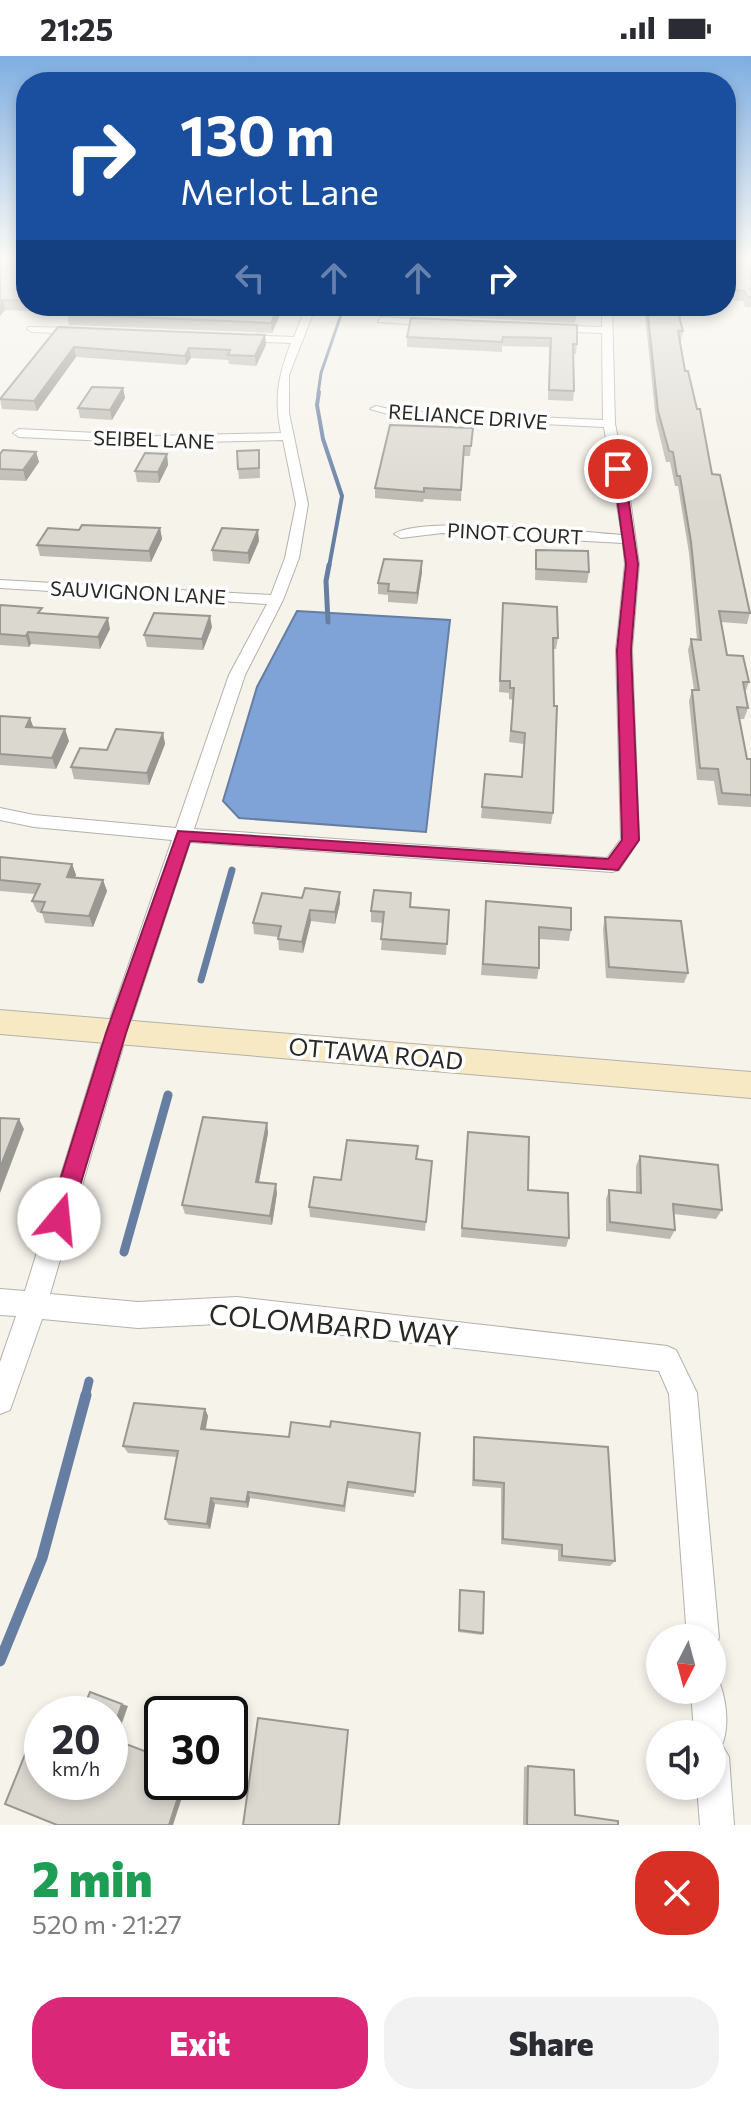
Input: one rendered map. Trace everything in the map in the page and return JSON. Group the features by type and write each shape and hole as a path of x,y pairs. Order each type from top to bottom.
{"street":[{"path":"0,1400 33,1306 116,1033 237,675 276,600 292,558 302,504 283,413 284,375 297,340 251,339"},
{"path":"0,814 34,821 184,835 612,865 630,840 624,650 632,564 623,491 609,424 609,339"},
{"name":"RELIANCE DRIVE","path":"376,409 398,414 609,424"},
{"name":"SEIBEL LANE","path":"19,433 161,441 227,441 288,436"},
{"name":"PINOT COURT","path":"401,534 442,529 629,539"},
{"name":"SAUVIGNON LANE","path":"0,584 276,600"},
{"name":"OTTAWA ROAD","path":"0,1022 751,1085"},
{"name":"COLOMBARD WAY","path":"0,1302 138,1315 237,1310 667,1359 683,1393 702,1624"},
{"path":"715,1800 717,1825"}],"water":[{"path":"297,611 450,620 426,832 239,818 223,801 257,687"}],"building":[{"path":"49,339 263,339 255,356 228,355 230,350 189,348 185,356 74,347 34,401 0,399"},
{"path":"437,339 503,339 502,342"},
{"path":"551,339 577,339 577,344 573,344 574,391 549,390"},
{"path":"650,339 679,339 685,371 688,371 697,409 700,409 712,474 720,475 750,613 719,611 727,655 743,656 749,682 743,682 748,708 737,707 747,759 751,759 751,795 722,793 718,769 700,768 692,690 699,690 691,639 701,640 691,542 680,476 677,476 673,452 669,451 658,411"},
{"path":"92,387 123,388 110,410 78,408"},
{"path":"390,425 473,428 471,446 464,446 461,490 424,488 424,492 375,488"},
{"path":"3,450 36,452 23,470 0,469"},
{"path":"259,450 259,468 238,469 237,451"},
{"path":"145,453 167,454 158,472 135,471"},
{"path":"82,525 160,528 149,551 37,545 48,528 79,530"},
{"path":"222,528 258,530 248,553 212,550"},
{"path":"536,550 588,551 589,572 536,569"},
{"path":"384,559 422,561 417,593 388,591 389,584 378,583"},
{"path":"503,603 557,607 558,638 553,638 554,706 557,706 553,813 482,807 485,774 522,777 525,733 511,731 514,688 510,688 510,681 500,681"},
{"path":"1,605 42,608 38,613 108,618 98,637 28,632 26,636 0,634"},
{"path":"154,613 210,616 202,639 144,635"},
{"path":"0,716 30,718 26,727 65,729 52,758 0,754"},
{"path":"116,729 163,733 147,773 71,767 80,748 107,750"},
{"path":"0,857 72,864 67,877 103,880 89,916 41,912 45,902 32,901 40,884 0,880"},
{"path":"305,888 340,892 335,912 310,910 302,942 278,939 281,926 253,923 262,893 302,898"},
{"path":"374,890 411,893 410,907 449,910 447,944 381,939 384,912 371,911"},
{"path":"486,901 571,908 571,930 539,927 539,968 483,964"},
{"path":"605,917 681,921 688,973 609,967"},
{"path":"203,1117 267,1123 256,1182 276,1184 270,1216 182,1205"},
{"path":"0,1118 19,1119 0,1168"},
{"path":"468,1132 529,1137 528,1190 568,1193 569,1238 462,1228"},
{"path":"347,1140 418,1146 416,1159 432,1161 426,1222 309,1207 314,1177 341,1180"},
{"path":"640,1156 718,1165 722,1210 673,1204 675,1230 610,1222 609,1190 641,1193"},
{"path":"134,1403 205,1409 201,1429 289,1437 291,1422 330,1427 331,1421 420,1433 415,1492 348,1482 344,1506 248,1492 246,1502 211,1498 207,1524 165,1519 178,1451 123,1446"},
{"path":"474,1437 608,1447 615,1561 562,1556 562,1545 503,1539 504,1483 474,1480"},
{"path":"460,1590 484,1592 483,1633 459,1630"},
{"path":"258,1718 348,1730 339,1825 243,1825"},
{"path":"128,1745 144,1751 144,1800 177,1800 169,1825 57,1825 5,1804 24,1757 24,1800 128,1800"},
{"path":"528,1766 574,1770 575,1815 618,1821 618,1825 527,1825"}],"waterway":[{"path":"318,394 321,373 333,339"},
{"path":"319,392 317,405 323,439 342,496 329,567"},
{"path":"328,622 326,581 329,565"},
{"path":"201,980 232,870"},
{"path":"124,1252 168,1095"},
{"path":"85,1397 89,1381"},
{"path":"0,1661 42,1558 86,1395"}],"route":[{"path":"59,1219 116,1033 184,835 612,865 630,840 624,650 632,564 618,469"}]}
